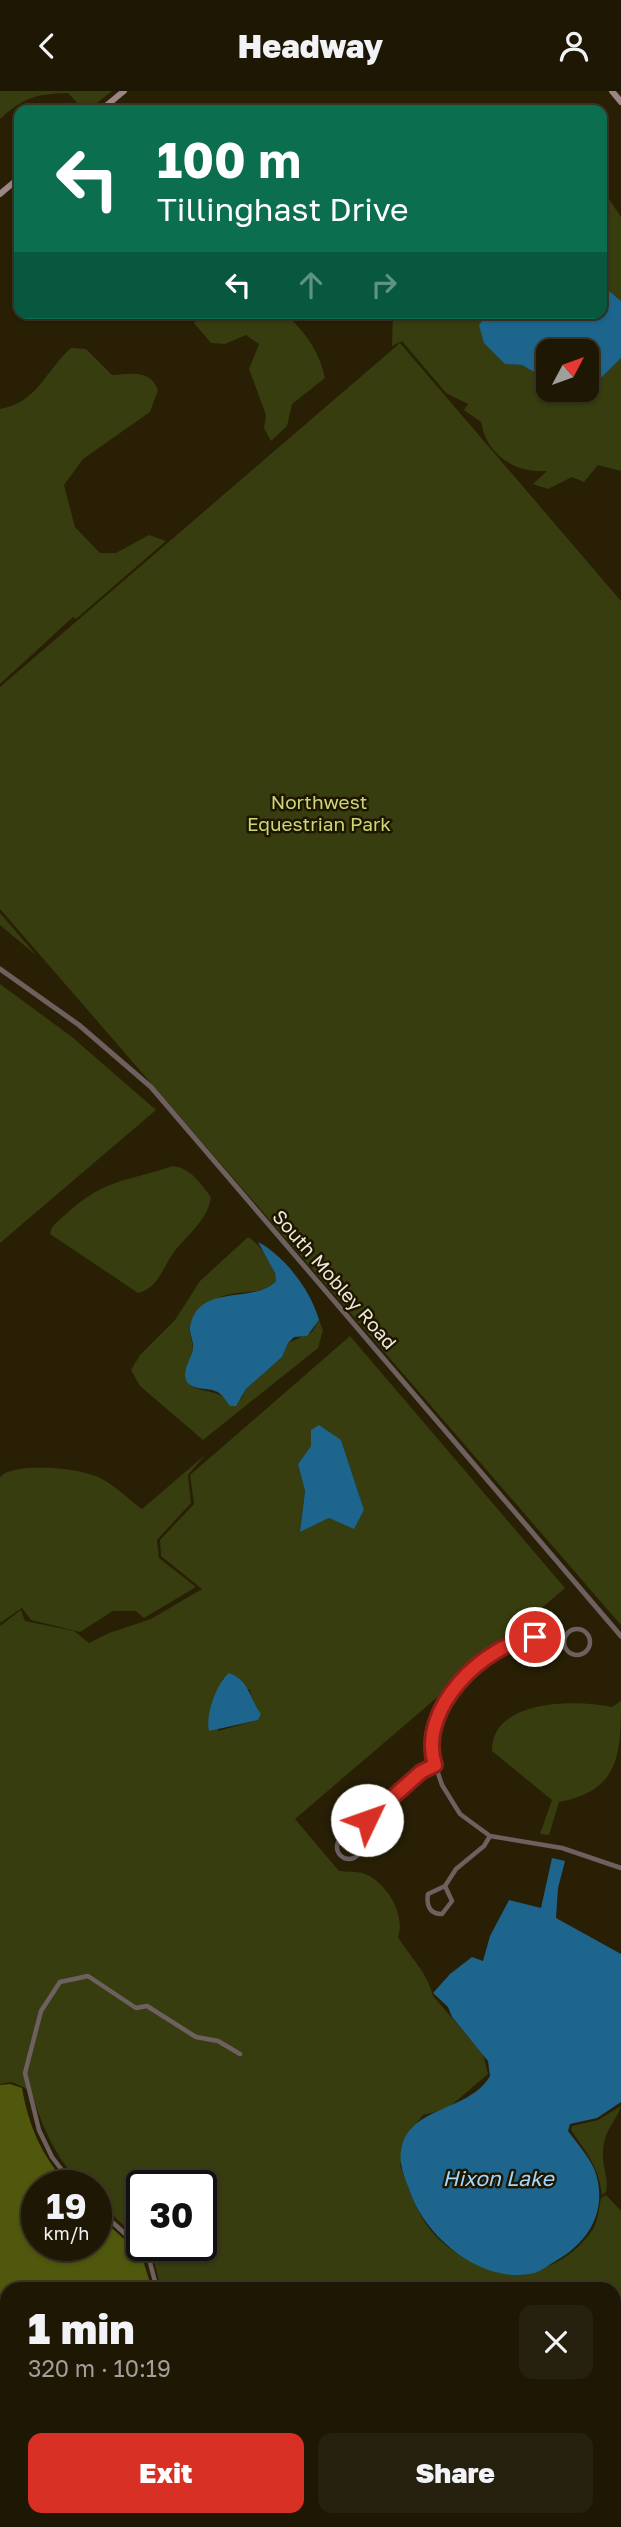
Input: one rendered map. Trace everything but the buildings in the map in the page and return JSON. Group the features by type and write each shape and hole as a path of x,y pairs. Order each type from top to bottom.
{"main road":[{"path":"107,105 124,91"},
{"path":"612,91 621,102"},
{"path":"0,194 14,182"}],"street":[{"name":"South Mobley Road","path":"0,969 79,1025 151,1087 621,1636"},
{"path":"580,1629 590,1639 584,1653 575,1654 567,1649 562,1640 567,1633 580,1629"},
{"path":"562,1640 535,1637 511,1643 455,1687 442,1705 433,1728 431,1752 442,1785 460,1814 491,1836 562,1848 621,1868"},
{"path":"349,1835 359,1840 361,1847 356,1857 349,1859 339,1853 338,1845 342,1838 349,1835 421,1772 435,1765"},
{"path":"445,1886 452,1901 450,1907 442,1914 432,1912 428,1908 428,1894 445,1886 456,1869 484,1846 491,1836"},
{"path":"62,2170 52,2157 39,2130 24,2073 41,2011 60,1982 88,1976 135,2008 147,2006 195,2037 218,2041 240,2054"},
{"path":"112,2222 148,2255 155,2282"}],"green space":[{"path":"0,91 112,91 94,105 79,105 68,93 31,98 14,105 14,108 0,119"},
{"path":"607,196 621,217 621,301 607,289"},
{"path":"197,319 290,319 315,350 325,378 292,404 287,426 271,441 264,428 266,415 249,369 259,344 246,335 225,344 211,343 194,323"},
{"path":"393,319 483,319 479,325 505,364 522,365 536,373 536,403 598,403 599,380 621,358 621,471 598,465 584,482 572,477 548,489 533,484 547,471 524,469 504,460 496,453 484,434 481,422 464,410 468,404 446,393 402,341 392,346"},
{"name":"Northwest Equestrian Park","path":"400,343 621,601 621,1625 0,909 0,687"},
{"path":"71,348 86,349 112,375 145,376 155,383 158,390 150,412 83,459 64,485 75,527 100,553 116,553 149,535 166,541 76,619 73,617 0,684 0,409 13,406 32,393"},
{"path":"0,913 37,956 0,925"},
{"path":"0,984 72,1037 156,1110 0,1243"},
{"path":"173,1166 190,1173 211,1197 206,1213 174,1252 151,1287 138,1293 50,1234 56,1223 80,1202 105,1187"},
{"path":"248,1237 266,1256 276,1281 261,1290 219,1298 196,1315 190,1326 193,1349 186,1372 188,1383 226,1399 241,1399 246,1389 282,1357 288,1343 312,1332 319,1320 323,1330 318,1348 203,1440 140,1386 131,1370 140,1355 175,1320 200,1281"},
{"path":"350,1336 565,1588 295,1819 339,1871 362,1873 379,1883 386,1891 399,1919 398,1937 422,1972 433,1996 483,2054 488,2074 447,2109 423,2115 413,2128 400,2165 416,2205 432,2232 459,2254 478,2265 499,2271 540,2269 560,2261 577,2247 595,2226 601,2198 606,2195 621,2211 621,2282 159,2282 154,2261 217,2261 217,2170 126,2170 126,2228 112,2214 112,2170 69,2170 45,2130 31,2091 12,2082 0,2084 0,1626 21,1610 25,1621 74,1631 89,1643 109,1633 151,1619 202,1589 161,1556 160,1540 194,1504 190,1475","holes":["311,1430 341,1440 364,1510 354,1528 329,1518 300,1532 305,1491 298,1464 311,1446","223,1678 250,1690 252,1702 261,1714 258,1720 218,1731 217,1694"]},
{"path":"205,1455 188,1475 191,1503 157,1540 159,1558 196,1587 144,1618 136,1611 113,1611 80,1632 31,1620 22,1608 0,1623 0,1477 8,1472 34,1468 80,1472 107,1482 142,1509"},
{"path":"621,1701 620,1737 613,1767 594,1789 579,1797 559,1802 549,1835 540,1834 552,1800 492,1751 495,1734 505,1721 520,1712 538,1707 578,1703 612,1707"},
{"path":"10,2084 22,2088 28,2116 38,2140 56,2170 21,2170 21,2261 112,2261 112,2228 126,2241 126,2261 143,2261 150,2282 0,2282 0,2085"},
{"path":"621,2106 604,2145 607,2187 602,2195 595,2168 571,2130 572,2126 598,2120"}],"water":[{"path":"607,289 621,301 621,358 599,380 599,339 536,339 536,373 522,365 505,364 484,343 479,325 483,319 607,319"},
{"path":"258,1242 278,1256 296,1275 319,1320 307,1336 294,1337 282,1357 246,1389 236,1406 230,1406 217,1392 195,1387 186,1380 185,1372 193,1348 190,1327 195,1313 204,1304 215,1299 254,1292 276,1281 275,1273"},
{"path":"319,1425 341,1440 364,1510 354,1529 329,1518 300,1532 305,1491 298,1464 311,1446 311,1430"},
{"path":"229,1673 245,1685 261,1714 258,1720 209,1731 213,1700 220,1684"},
{"name":"Hixon Lake","path":"552,1858 565,1861 558,1888 556,1918 621,1954 621,2102 597,2118 570,2124 568,2131 590,2160 598,2185 597,2211 587,2234 569,2252 543,2269 515,2275 478,2266 461,2256 431,2229 412,2197 403,2172 401,2153 408,2133 417,2123 469,2096 490,2076 488,2061 452,2017 448,2007 433,1993 450,1974 472,1957 483,1961 490,1936 509,1900 541,1908"}],"route":[{"path":"367,1820 421,1772 435,1765 431,1752 433,1728 442,1705 455,1687 504,1646 535,1637"}]}
